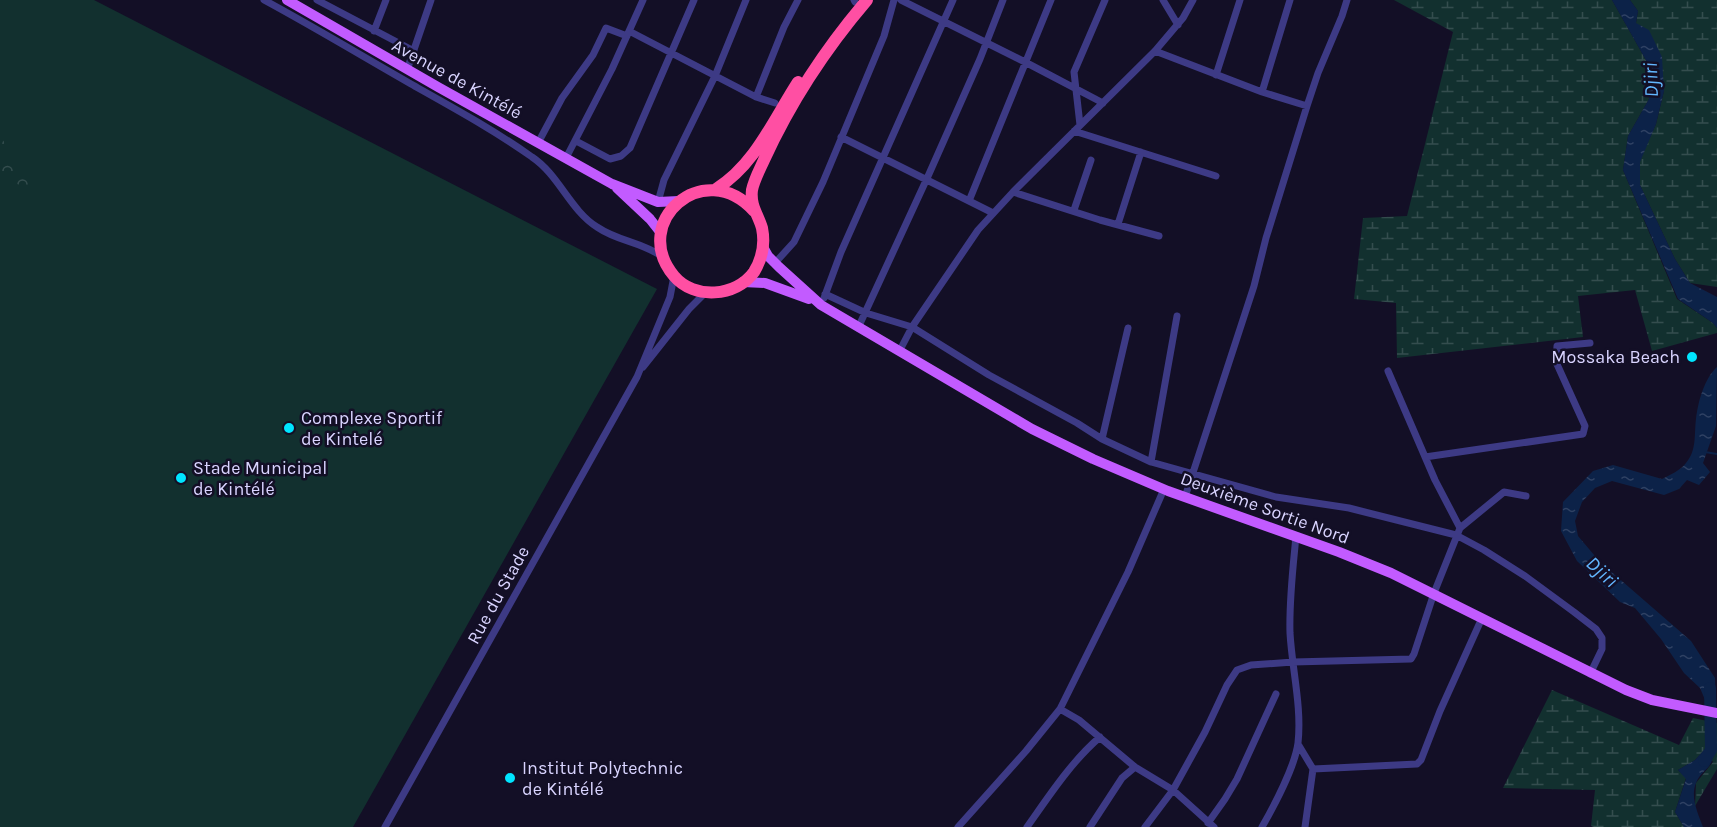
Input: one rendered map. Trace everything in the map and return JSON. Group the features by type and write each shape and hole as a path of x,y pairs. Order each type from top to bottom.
{"highway":[{"path":"858,0 770,147 753,188 754,211 762,228 763,247 760,260 753,272 743,282 726,291 706,292 689,287 674,276 663,257 661,233 667,216 679,201 696,192 716,189 733,177 762,142 806,69 858,0"},
{"path":"716,189 737,196 754,211"}],"main road":[{"name":"Avenue de Kintélé","path":"287,0 612,184 658,202 679,201"},
{"name":"Avenue de Kintélé","path":"612,184 650,219 661,233"},
{"name":"Deuxième Sortie Nord","path":"763,247 775,263 818,303 1032,429 1093,459 1185,497 1365,561 1434,593 1590,674 1641,697 1717,713"},
{"name":"Deuxième Sortie Nord","path":"743,282 765,283 818,303"}],"street":[{"path":"264,0 478,123 532,157 546,167 594,226 615,238 649,247 663,257"},
{"path":"317,0 330,3 374,31 414,51"},
{"path":"374,31 386,0"},
{"path":"407,70 431,0"},
{"path":"566,158 643,0"},
{"path":"576,141 610,159 621,156 630,148 694,0"},
{"path":"658,202 664,180 715,76 746,0"},
{"path":"756,97 798,0"},
{"path":"775,263 796,238 884,36 894,0"},
{"path":"901,0 1103,103"},
{"path":"818,303 825,294 841,252 953,0"},
{"path":"858,328 927,180 1003,0"},
{"path":"969,201 1052,0"},
{"path":"1077,128 1076,66 1105,0"},
{"path":"1162,0 1178,25"},
{"path":"900,351 912,327 978,230 1013,192 1155,51 1178,25 1193,0"},
{"path":"1216,75 1240,0"},
{"path":"1262,92 1290,0"},
{"path":"1185,497 1254,286 1266,238 1307,106 1347,0"},
{"path":"538,143 562,98 593,55 606,28 628,33 672,52 756,97 775,103"},
{"path":"1155,51 1262,92 1307,106"},
{"path":"1077,128 1216,176"},
{"path":"841,137 993,213"},
{"path":"1118,224 1141,152"},
{"path":"1074,210 1091,160"},
{"path":"1013,192 1159,236"},
{"name":"Rue du Stade","path":"637,377 670,297 674,276"},
{"name":"Rue du Stade","path":"385,827 637,377 667,335 706,292"},
{"path":"825,294 866,313 912,327 989,375 1102,439 1151,462 1276,497 1349,508 1458,531 1525,576 1596,630 1602,638 1602,649 1590,674"},
{"path":"1151,462 1178,316"},
{"path":"1102,439 1128,328"},
{"path":"1425,457 1582,434 1585,426 1556,362 1557,346 1590,343"},
{"path":"1388,371 1458,531"},
{"path":"958,827 1060,709 1128,572 1164,489"},
{"path":"1145,827 1173,790 1190,762 1233,675 1245,666 1293,662 1411,659 1458,531 1504,492 1526,496"},
{"path":"1262,827 1293,762 1298,744 1290,602 1296,536"},
{"path":"1313,769 1417,764 1421,760 1440,711 1482,618"},
{"path":"1060,709 1079,720 1135,767 1173,790 1211,825 1237,779 1276,694"},
{"path":"1027,827 1064,776 1088,747 1100,737"},
{"path":"1298,744 1313,769 1305,827"},
{"path":"1090,827 1122,778 1135,767"}],"green space":[{"name":"Complexe Sportif de Kintelé","path":"0,0 94,0 657,289 353,827 0,827"},
{"path":"1394,0 1612,0 1647,62 1649,99 1628,136 1623,170 1677,299 1713,323 1717,328 1717,333 1652,351 1635,290 1578,296 1583,337 1397,358 1396,303 1354,299 1363,218 1407,216 1453,32"},
{"path":"1630,0 1717,0 1717,287 1690,283 1675,259 1640,185 1639,162 1656,124 1664,91 1636,23 1638,11"},
{"path":"0,135 30,186 28,191 0,173"},
{"path":"1552,690 1679,745 1693,718 1717,723 1717,769 1695,806 1696,783 1713,762 1705,749 1695,760 1678,770 1686,778 1675,812 1684,827 1594,827 1591,826 1595,790 1503,788"}],"water":[{"path":"1612,0 1630,0 1638,11 1636,23 1649,30 1662,57 1664,91 1656,124 1640,162 1640,185 1675,259 1690,283 1717,297 1717,328 1678,299 1623,170 1628,136 1649,99 1647,62"},
{"path":"1717,367 1716,426 1703,463 1710,472 1699,485 1687,480 1679,489 1664,495 1612,481 1595,488 1582,502 1575,521 1578,536 1600,562 1691,641 1715,678 1716,704 1706,702 1700,688 1684,673 1661,639 1635,608 1620,602 1577,561 1561,531 1563,502 1593,471 1613,465 1662,479 1684,466 1693,448 1702,391"},
{"path":"1705,749 1714,749 1712,761 1698,778 1694,788 1695,805 1703,827 1684,827 1675,812 1686,779 1678,770 1695,760"}],"waterway":[{"path":"1705,452 1717,454"},
{"name":"Djiri","path":"1704,761 1711,750 1710,688"}],"place":[{"name":"Mossaka Beach","path":"1692,357"},
{"name":"Complexe Sportif de Kintelé","path":"289,428"},
{"name":"Stade Municipal de Kintélé","path":"181,478"},
{"name":"Institut Polytechnic de Kintélé","path":"510,778"}]}
